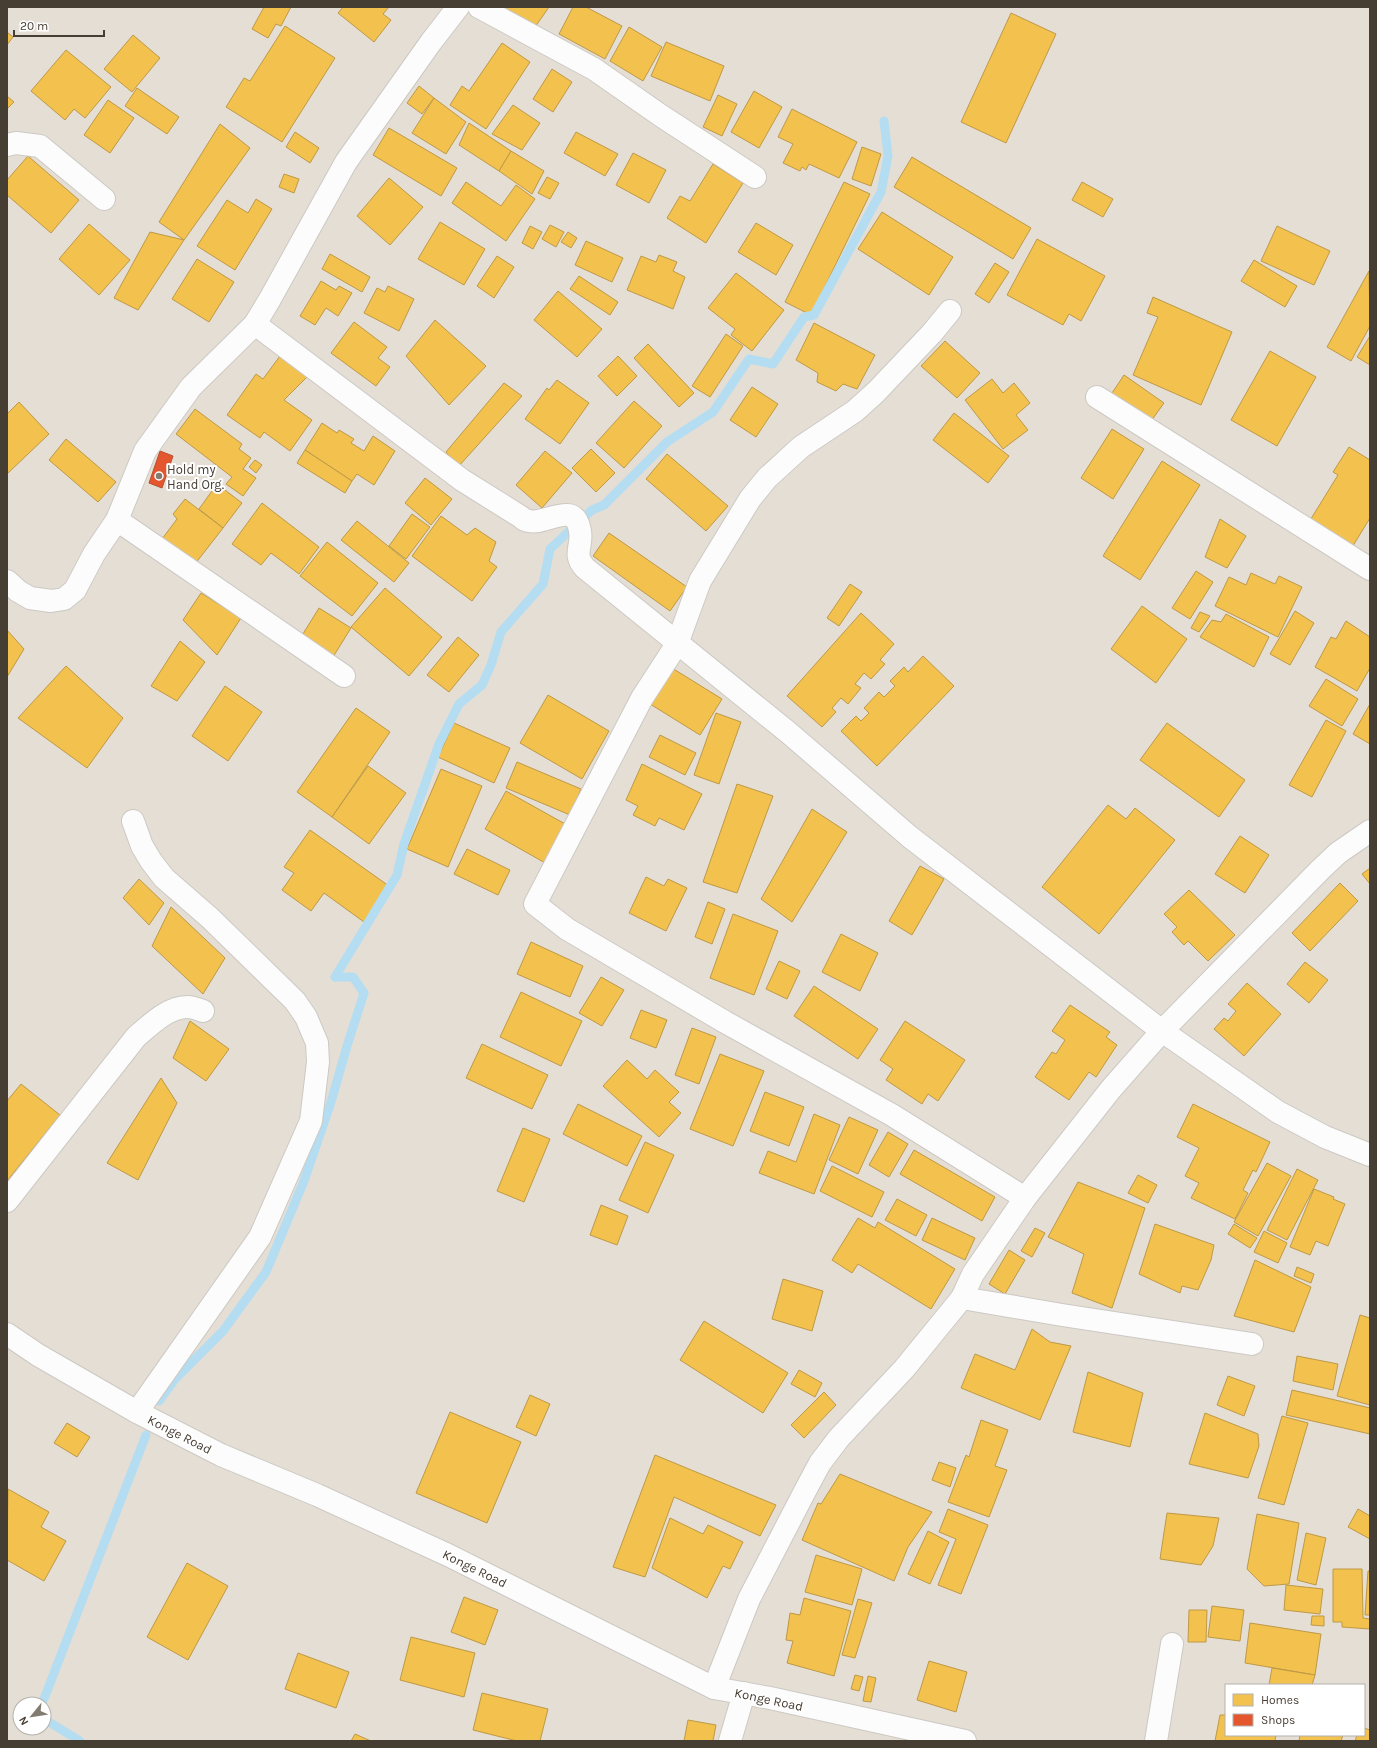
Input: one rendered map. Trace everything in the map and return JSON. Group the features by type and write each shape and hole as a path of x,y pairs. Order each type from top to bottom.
{"street":[{"path":"7,580 18,591 30,598 51,601 64,599 75,590 94,554 117,520 145,451 191,387 255,324 274,293 346,162 430,42 458,7"},
{"path":"479,7 594,69 660,115 755,177"},
{"path":"7,145 16,143 40,146 104,198"},
{"path":"950,311 932,333 876,392 855,411 801,447 767,478 750,499 700,581 677,644 642,698 534,904 567,929 725,1022 892,1115 1025,1198"},
{"path":"255,324 462,480 521,517 529,521 562,515 571,515 579,522 581,535 578,553 579,562 677,644 789,733 910,837 1162,1031 1278,1112 1325,1137 1370,1154"},
{"path":"1097,397 1370,569"},
{"path":"117,520 344,676"},
{"path":"133,821 142,846 150,861 164,878 210,918 295,1001 306,1017 317,1043 318,1062 311,1121 260,1237 137,1412"},
{"path":"714,1688 749,1599 820,1463 839,1438 904,1369 962,1298 973,1274 1025,1198 1078,1129 1162,1031 1320,870 1338,853 1370,832"},
{"path":"7,1201 136,1038 152,1023 171,1011 188,1007 203,1011"},
{"path":"962,1298 1252,1344"},
{"name":"Konge Road","path":"7,1334 38,1355 137,1412 221,1455 318,1495 448,1555 714,1688 744,1693 965,1741"},
{"path":"1156,1741 1172,1644"},
{"path":"730,1741 744,1693"}],"shaded area":[{"path":"7,7 1370,7 1370,1741 7,1741"}],"building: Homes":[{"path":"264,7 291,7 281,26 276,24 268,38 252,29"},
{"path":"343,7 389,7 383,14 391,20 374,42 338,13"},
{"path":"499,7 549,7 533,30"},
{"path":"573,7 586,7 622,26 605,59 559,34"},
{"path":"1011,13 1056,34 1006,143 961,122"},
{"path":"285,26 335,58 282,142 226,107 244,78 250,81"},
{"path":"629,27 662,47 643,81 610,61"},
{"path":"7,32 13,37 7,45"},
{"path":"133,35 160,58 132,92 104,69"},
{"path":"666,42 724,66 710,101 651,76"},
{"path":"502,43 530,62 486,129 450,105 462,86 469,91"},
{"path":"66,50 111,87 85,118 74,109 65,120 31,91"},
{"path":"552,69 572,82 553,112 533,99"},
{"path":"419,86 434,98 422,114 407,103"},
{"path":"137,88 179,117 167,134 125,106"},
{"path":"754,91 782,107 759,148 731,132"},
{"path":"718,95 737,104 722,136 703,127"},
{"path":"7,96 14,102 7,109"},
{"path":"434,98 466,122 446,154 412,133"},
{"path":"108,100 134,118 110,153 84,135"},
{"path":"513,105 540,123 522,150 492,134"},
{"path":"792,109 857,142 839,178 809,164 806,170 802,167 800,171 783,163 793,144 778,137"},
{"path":"469,123 511,151 499,171 459,145"},
{"path":"220,124 250,148 184,240 159,222"},
{"path":"389,128 457,168 441,196 373,155"},
{"path":"295,132 319,148 310,163 286,147"},
{"path":"576,132 618,154 605,176 564,153"},
{"path":"862,147 881,154 871,186 852,179"},
{"path":"511,151 544,171 532,194 499,171"},
{"path":"633,153 666,170 649,203 616,185"},
{"path":"28,156 79,200 51,233 7,195 7,180"},
{"path":"912,157 1031,228 1013,259 894,187"},
{"path":"713,164 743,183 706,243 667,218 680,196 690,201"},
{"path":"284,174 299,179 294,193 279,187"},
{"path":"547,177 559,183 550,199 538,193"},
{"path":"389,178 423,207 390,245 357,216"},
{"path":"466,182 501,206 516,185 535,199 506,241 452,203"},
{"path":"844,182 870,194 811,315 785,302"},
{"path":"1082,182 1113,199 1103,217 1072,200"},
{"path":"256,199 272,209 235,270 197,246 227,200 248,213"},
{"path":"882,212 953,257 929,295 858,249"},
{"path":"440,222 485,249 464,285 418,259"},
{"path":"756,223 793,245 776,275 738,252"},
{"path":"89,224 130,260 99,295 59,259"},
{"path":"550,225 564,232 556,247 542,239"},
{"path":"530,226 542,232 533,249 522,243"},
{"path":"1277,226 1330,251 1314,285 1261,261"},
{"path":"150,232 184,240 138,310 114,298"},
{"path":"568,232 577,238 571,248 561,242"},
{"path":"1037,239 1105,276 1081,321 1069,314 1063,325 1007,295"},
{"path":"586,241 623,258 612,282 575,265"},
{"path":"330,254 370,277 362,292 322,269"},
{"path":"659,255 677,262 673,271 685,277 673,309 627,290 641,256 656,262"},
{"path":"497,256 514,267 494,298 477,286"},
{"path":"197,259 234,282 209,322 172,299"},
{"path":"1254,260 1297,286 1285,307 1241,281"},
{"path":"995,263 1009,272 989,303 975,294"},
{"path":"1369,271 1370,326 1351,361 1327,347"},
{"path":"736,273 784,310 752,351 731,335 735,329 708,308"},
{"path":"579,276 618,302 610,315 570,289"},
{"path":"321,281 336,290 339,286 352,293 338,316 326,308 315,325 300,316"},
{"path":"388,286 414,299 399,331 364,313 377,288 385,292"},
{"path":"558,291 602,329 577,357 534,320"},
{"path":"1153,297 1232,332 1201,405 1133,375 1158,317 1147,313"},
{"path":"435,320 486,366 449,405 406,356"},
{"path":"354,322 387,347 378,358 390,367 376,386 331,353"},
{"path":"814,323 875,355 857,389 843,384 836,391 817,382 818,373 796,360"},
{"path":"726,334 743,346 710,397 692,386"},
{"path":"1370,336 1370,365 1357,357"},
{"path":"945,341 980,373 957,398 921,366"},
{"path":"648,344 694,393 679,407 634,358"},
{"path":"1270,351 1316,377 1277,446 1231,420"},
{"path":"280,356 308,376 284,400 312,420 290,451 264,432 260,438 227,415 256,374 263,379"},
{"path":"618,356 637,376 617,396 598,376"},
{"path":"1124,375 1164,403 1149,424 1110,396"},
{"path":"992,379 1003,393 1014,383 1030,403 1016,415 1028,430 1003,449 965,400"},
{"path":"557,380 589,403 560,444 525,419 547,388 549,390"},
{"path":"504,383 522,396 458,467 446,452"},
{"path":"752,387 778,404 756,437 730,420"},
{"path":"634,401 662,426 624,468 596,443"},
{"path":"19,402 49,434 7,474 7,414"},
{"path":"195,409 242,444 239,449 251,458 243,469 256,478 243,496 226,484 232,477 176,434"},
{"path":"954,413 1009,456 988,483 933,440"},
{"path":"322,423 337,433 339,430 354,439 351,443 364,451 373,436 395,451 374,485 357,474 352,481 305,450"},
{"path":"1112,429 1144,449 1113,499 1081,478"},
{"path":"66,439 116,482 98,502 49,460"},
{"path":"1349,447 1370,460 1370,518 1351,549 1309,522 1338,475 1333,472"},
{"path":"591,449 615,473 596,492 572,468"},
{"path":"305,450 352,481 345,493 297,463"},
{"path":"545,451 572,473 542,508 516,485"},
{"path":"667,454 728,506 706,531 646,479"},
{"path":"255,460 262,465 256,473 249,467"},
{"path":"1162,461 1200,485 1140,580 1103,556"},
{"path":"425,478 452,499 431,525 405,503"},
{"path":"217,484 242,503 223,528 199,509"},
{"path":"185,499 223,528 195,564 162,539 177,519 173,514"},
{"path":"262,503 319,547 299,574 271,553 261,565 232,544"},
{"path":"412,514 430,527 406,559 389,546"},
{"path":"441,516 467,535 475,528 496,542 489,561 497,567 472,601 412,556"},
{"path":"1220,519 1246,536 1227,568 1205,557"},
{"path":"357,521 409,563 394,582 341,540"},
{"path":"609,533 687,587 670,611 593,556"},
{"path":"327,542 378,583 352,616 300,576"},
{"path":"1196,571 1213,582 1190,619 1172,608"},
{"path":"1251,573 1275,584 1279,576 1302,587 1278,637 1215,606 1229,577 1246,585"},
{"path":"850,584 862,592 839,626 827,618"},
{"path":"385,588 442,637 409,676 351,627"},
{"path":"201,593 241,618 217,655 183,620"},
{"path":"1142,606 1187,639 1156,683 1111,649"},
{"path":"319,608 351,628 333,657 301,637"},
{"path":"1295,611 1314,623 1290,665 1270,654"},
{"path":"1200,612 1210,616 1199,632 1191,628"},
{"path":"861,613 894,644 880,660 885,664 871,679 864,673 855,684 861,688 848,704 841,698 832,708 836,712 822,727 787,696"},
{"path":"1226,614 1269,637 1254,667 1200,637 1212,620 1221,622"},
{"path":"1346,621 1370,637 1370,668 1357,691 1315,667 1331,637 1336,639"},
{"path":"7,630 24,649 7,677"},
{"path":"458,637 479,655 449,692 427,675"},
{"path":"180,641 205,662 177,701 151,686"},
{"path":"923,656 954,686 877,766 841,731 856,716 861,721 869,713 864,708 879,692 884,697 895,686 890,681 904,667 908,672"},
{"path":"66,666 123,718 87,768 18,718"},
{"path":"672,668 722,699 700,735 650,704"},
{"path":"1326,679 1358,699 1342,726 1309,706"},
{"path":"225,686 262,712 228,761 192,736"},
{"path":"548,695 609,731 582,779 520,743"},
{"path":"1370,704 1370,744 1353,734"},
{"path":"356,708 390,732 332,817 297,792"},
{"path":"716,713 741,722 719,784 694,775"},
{"path":"1326,720 1346,731 1312,797 1289,785"},
{"path":"454,723 510,748 494,783 438,757"},
{"path":"1167,723 1245,780 1219,817 1140,760"},
{"path":"660,735 696,753 685,775 649,757"},
{"path":"517,762 581,789 570,815 506,788"},
{"path":"642,764 702,794 684,830 659,818 655,826 633,815 638,806 626,800"},
{"path":"368,766 406,793 369,844 332,817"},
{"path":"441,769 482,786 448,867 407,849"},
{"path":"737,784 773,796 737,893 703,882"},
{"path":"506,791 567,825 547,864 485,829"},
{"path":"1108,805 1126,819 1135,808 1175,840 1099,934 1042,887"},
{"path":"812,809 847,832 792,922 761,899"},
{"path":"310,830 389,886 364,922 324,893 311,911 282,890 294,873 284,867"},
{"path":"1240,836 1269,855 1245,893 1215,874"},
{"path":"467,849 510,870 498,895 454,874"},
{"path":"920,866 944,879 912,935 889,921"},
{"path":"1370,868 1370,884 1362,874"},
{"path":"646,877 664,886 668,879 687,888 666,931 629,913"},
{"path":"139,879 164,903 149,925 123,898"},
{"path":"1340,883 1358,901 1310,951 1292,933"},
{"path":"1189,890 1235,935 1208,961 1188,941 1184,945 1172,932 1177,927 1164,914"},
{"path":"708,902 725,909 712,944 695,937"},
{"path":"171,907 225,958 203,994 152,946"},
{"path":"733,914 778,931 754,995 710,978"},
{"path":"841,934 878,953 860,991 822,972"},
{"path":"531,942 583,966 570,997 517,974"},
{"path":"779,961 800,971 787,999 766,989"},
{"path":"1305,962 1328,980 1309,1003 1287,984"},
{"path":"601,977 624,990 602,1026 579,1013"},
{"path":"1247,983 1281,1014 1244,1056 1214,1029 1224,1018 1228,1021 1236,1011 1228,1004"},
{"path":"814,986 878,1029 858,1059 794,1016"},
{"path":"521,992 582,1021 561,1066 500,1037"},
{"path":"1070,1005 1110,1032 1106,1037 1117,1045 1096,1077 1089,1072 1069,1100 1035,1077 1052,1052 1056,1054 1065,1040 1052,1031"},
{"path":"641,1010 667,1020 656,1048 630,1038"},
{"path":"190,1021 229,1049 206,1081 173,1058"},
{"path":"905,1021 965,1060 938,1101 928,1094 922,1104 886,1080 893,1069 880,1060"},
{"path":"692,1028 716,1037 699,1084 675,1075"},
{"path":"482,1044 548,1075 532,1109 466,1078"},
{"path":"720,1054 764,1071 733,1146 690,1129"},
{"path":"627,1060 647,1079 655,1070 679,1092 669,1102 681,1113 659,1137 603,1086"},
{"path":"161,1078 177,1103 138,1180 107,1163"},
{"path":"21,1084 60,1115 7,1181 7,1101"},
{"path":"765,1092 804,1107 789,1146 750,1131"},
{"path":"578,1104 642,1136 627,1166 563,1134"},
{"path":"1193,1104 1270,1142 1256,1172 1253,1170 1243,1190 1248,1193 1235,1219 1191,1198 1199,1183 1185,1176 1199,1148 1177,1137"},
{"path":"814,1114 840,1125 814,1194 759,1173 768,1151 796,1162"},
{"path":"849,1117 878,1130 858,1174 829,1160"},
{"path":"523,1128 550,1139 524,1202 497,1191"},
{"path":"888,1132 908,1144 889,1177 869,1165"},
{"path":"645,1142 674,1155 648,1213 619,1200"},
{"path":"914,1150 995,1197 982,1221 900,1174"},
{"path":"1267,1163 1291,1176 1258,1236 1234,1222"},
{"path":"832,1166 884,1192 872,1217 820,1191"},
{"path":"1297,1169 1318,1180 1287,1240 1267,1230"},
{"path":"1138,1175 1157,1185 1148,1203 1128,1193"},
{"path":"1078,1182 1145,1208 1112,1308 1072,1293 1084,1254 1048,1237"},
{"path":"1314,1189 1334,1197 1333,1199 1345,1204 1328,1246 1316,1241 1310,1255 1290,1247"},
{"path":"897,1199 927,1215 916,1236 885,1220"},
{"path":"601,1205 628,1216 617,1245 590,1235"},
{"path":"858,1218 875,1228 878,1222 955,1269 931,1309 858,1264 852,1273 832,1260"},
{"path":"932,1218 975,1238 965,1260 922,1240"},
{"path":"1155,1224 1214,1245 1211,1260 1198,1290 1182,1286 1180,1293 1139,1274"},
{"path":"1234,1224 1257,1238 1250,1248 1228,1234"},
{"path":"1035,1228 1045,1233 1032,1257 1021,1251"},
{"path":"1264,1231 1287,1243 1278,1263 1254,1252"},
{"path":"1009,1250 1025,1260 1005,1294 989,1284"},
{"path":"1255,1260 1311,1287 1294,1332 1234,1316"},
{"path":"1297,1267 1314,1274 1311,1283 1294,1276"},
{"path":"783,1279 823,1291 812,1331 772,1319"},
{"path":"1360,1315 1370,1318 1370,1405 1337,1396"},
{"path":"704,1321 788,1373 763,1413 680,1360"},
{"path":"1032,1329 1050,1342 1071,1346 1040,1420 961,1388 975,1354 1015,1370"},
{"path":"1297,1356 1338,1364 1333,1390 1293,1381"},
{"path":"799,1370 822,1383 815,1397 791,1384"},
{"path":"1088,1372 1143,1393 1130,1447 1073,1432"},
{"path":"1228,1376 1255,1386 1244,1416 1217,1405"},
{"path":"1292,1390 1370,1408 1370,1434 1286,1415"},
{"path":"824,1392 836,1405 804,1438 791,1425"},
{"path":"530,1395 550,1404 536,1436 516,1427"},
{"path":"450,1412 521,1442 487,1523 416,1493"},
{"path":"1205,1413 1258,1434 1259,1446 1248,1478 1189,1464"},
{"path":"1282,1416 1308,1423 1284,1505 1258,1498"},
{"path":"981,1420 1008,1430 995,1466 1007,1470 989,1517 948,1502 966,1455 969,1457"},
{"path":"67,1423 90,1437 77,1457 54,1443"},
{"path":"655,1455 776,1505 760,1536 674,1497 645,1577 613,1567"},
{"path":"939,1462 956,1468 950,1487 932,1480"},
{"path":"840,1474 932,1512 908,1547 894,1581 802,1540 818,1503 821,1504"},
{"path":"8,1489 49,1512 41,1527 66,1541 44,1581 7,1560"},
{"path":"948,1509 988,1525 961,1594 938,1585 956,1539 939,1532"},
{"path":"1358,1509 1370,1516 1370,1539 1348,1527"},
{"path":"1167,1513 1219,1518 1213,1546 1201,1565 1160,1559"},
{"path":"1257,1514 1299,1523 1289,1584 1264,1586 1247,1569"},
{"path":"670,1518 703,1534 708,1525 743,1542 730,1569 723,1566 707,1598 652,1568"},
{"path":"928,1531 949,1542 930,1584 908,1574"},
{"path":"1306,1533 1326,1538 1316,1585 1297,1580"},
{"path":"816,1555 862,1569 852,1605 805,1592"},
{"path":"187,1563 228,1586 188,1660 147,1637"},
{"path":"1333,1569 1362,1569 1363,1618 1370,1619 1370,1629 1342,1627 1342,1622 1333,1622"},
{"path":"1368,1571 1370,1571 1370,1615 1365,1615"},
{"path":"1286,1585 1323,1589 1320,1614 1284,1610"},
{"path":"464,1597 498,1610 485,1645 451,1632"},
{"path":"804,1598 851,1611 834,1676 787,1663 793,1641 786,1640 790,1613 800,1615"},
{"path":"858,1599 872,1603 855,1658 842,1655"},
{"path":"1212,1606 1244,1610 1240,1641 1208,1637"},
{"path":"1189,1610 1207,1610 1206,1642 1188,1642"},
{"path":"1312,1616 1324,1616 1324,1626 1311,1625"},
{"path":"1250,1623 1321,1634 1315,1675 1245,1663"},
{"path":"411,1637 475,1653 464,1697 400,1680"},
{"path":"298,1653 349,1672 336,1708 285,1689"},
{"path":"929,1661 967,1672 956,1712 917,1700"},
{"path":"1272,1668 1315,1675 1312,1684 1269,1684"},
{"path":"855,1675 863,1677 859,1691 851,1689"},
{"path":"868,1676 876,1678 871,1702 863,1701"},
{"path":"482,1693 548,1709 540,1741 517,1741 473,1730"},
{"path":"1220,1715 1225,1715 1225,1736 1276,1736 1275,1741 1215,1741"},
{"path":"688,1720 716,1725 713,1741 684,1741"},
{"path":"1365,1728 1370,1730 1370,1741 1355,1741 1357,1736 1365,1736"},
{"path":"355,1734 371,1741 351,1741"},
{"path":"1300,1736 1343,1736 1341,1741 1299,1741"}],"building: Shops":[{"name":"Hold my Hand Org.","path":"160,451 173,456 162,488 149,483"}],"waterway":[{"path":"335,977 397,875 404,844 439,744 459,704 482,685 491,665 501,632 543,584 550,549 592,510 604,505 667,442 713,412 749,359 773,364 804,317 814,315 881,192 888,156 884,121"},
{"path":"159,1401 175,1379 223,1331 266,1272 304,1181 331,1102 364,993 353,977 335,977"},
{"path":"45,1696 146,1435"},
{"path":"52,1724 80,1741"}],"place":[{"name":"Hold my Hand Org.","path":"159,476"}]}
